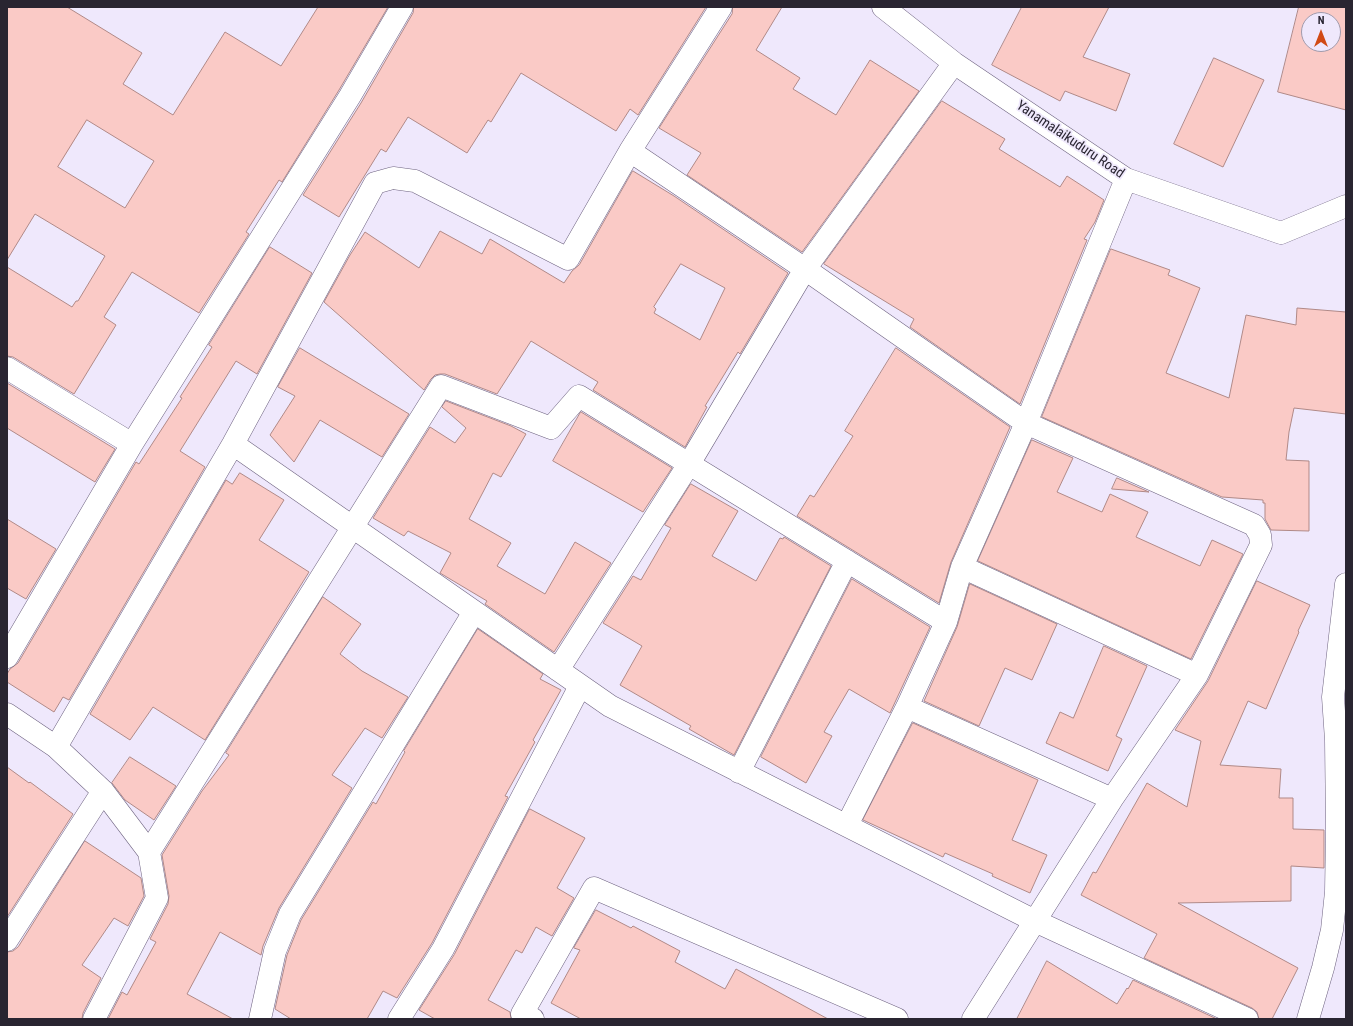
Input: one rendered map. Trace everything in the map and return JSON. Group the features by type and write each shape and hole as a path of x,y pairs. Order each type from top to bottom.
{"street":[{"path":"7,657 132,444 350,96 402,7"},
{"path":"56,747 233,444 375,183 393,178 415,181 568,259 630,151 721,7"},
{"name":"Yanamalaikuduru Road","path":"882,7 954,62 1126,179 1281,233 1346,206"},
{"path":"558,670 689,464 805,269 954,62"},
{"path":"630,151 805,269 1026,423 1254,525 1260,535 1261,545 1197,675 1112,799 973,1019"},
{"path":"847,825 907,707 946,622 962,567 1026,423 1126,179"},
{"path":"7,368 132,444"},
{"path":"149,852 441,386 551,428 579,396 946,622"},
{"path":"233,444 610,706 1035,921 1247,1019"},
{"path":"739,772 847,561"},
{"path":"962,567 1197,675"},
{"path":"1308,1019 1323,968 1332,930 1336,892 1336,740 1333,697 1346,584"},
{"path":"260,1019 275,951 290,914 474,612"},
{"path":"399,1019 443,949 580,686"},
{"path":"907,707 1112,799"},
{"path":"7,714 56,747 103,791 149,852 157,898 94,1019"},
{"path":"7,940 103,791"},
{"path":"533,1019 522,1014 594,888 898,1019"}],"building":[{"path":"7,7 67,7 142,53 123,84 173,115 225,32 281,66 318,7 388,7 282,182 279,180 246,232 249,234 199,313 132,272 104,317 116,325 74,394 13,357 7,356 7,267 72,307 76,301 78,301 105,256 35,214 7,260","holes":["87,120 154,161 125,208 58,167"]},
{"path":"414,7 706,7 638,115 630,109 616,131 521,73 491,122 488,120 467,153 408,117 386,152 381,149 339,217 303,195 361,103 413,13"},
{"path":"733,7 782,7 756,50 800,78 793,89 836,115 870,60 919,91 802,252 687,175 701,153 659,128 732,14"},
{"path":"1022,7 1109,7 1083,57 1130,74 1116,111 1065,91 1060,101 992,65"},
{"path":"1299,7 1346,7 1346,110 1278,92"},
{"path":"1214,58 1264,80 1223,167 1174,144"},
{"path":"942,101 1005,139 999,149 1060,187 1067,176 1104,200 1095,222 1084,239 1087,240 1020,404 910,327 914,319 824,264"},
{"path":"633,171 674,196 788,273 740,354 738,352 705,406 707,407 685,447 593,390 598,382 531,341 497,394 445,374 435,375 424,390 324,302 350,255 365,232 419,268 440,231 482,254 490,239 564,283 572,271 579,265","holes":["681,264 725,288 700,340 654,313 656,309 654,307"]},
{"path":"270,247 312,273 257,374 236,361 180,451 205,467 69,700 63,697 54,712 7,682 7,674 10,669 18,663 136,462 139,464 182,398 180,397 212,347 209,345"},
{"path":"1111,249 1170,270 1168,275 1200,288 1166,373 1229,398 1246,315 1296,325 1297,308 1346,312 1346,414 1294,408 1289,432 1286,460 1309,461 1309,531 1271,530 1265,519 1265,503 1263,503 1263,500 1222,497 1042,417"},
{"path":"300,348 409,414 382,457 320,420 294,462 270,435 295,396 278,387"},
{"path":"896,348 1010,427 951,562 939,603 797,516 810,495 814,497 853,436 845,431"},
{"path":"7,383 115,449 95,482 7,428"},
{"path":"446,401 511,426 526,434 501,477 493,473 469,519 511,543 497,566 545,594 575,542 611,563 554,652 485,604 487,601 440,573 451,553 408,531 404,536 373,518 430,427 455,443 466,428 442,407"},
{"path":"581,412 672,468 643,512 553,461"},
{"path":"1032,440 1073,458 1057,492 1102,512 1110,494 1148,512 1136,537 1200,566 1212,540 1243,554 1191,659 978,561"},
{"path":"240,473 284,500 259,540 309,572 205,740 153,707 130,740 90,714 226,480 232,484"},
{"path":"1117,478 1149,492 1112,489"},
{"path":"691,484 738,511 712,556 756,581 780,538 783,539 784,537 831,566 734,755 689,729 691,726 620,685 642,646 603,623 633,576 641,580 671,528 665,525"},
{"path":"7,519 56,549 26,599 7,588"},
{"path":"852,579 930,627 890,713 849,689 824,732 832,736 806,783 761,757"},
{"path":"1257,581 1310,605 1266,709 1248,701 1220,765 1281,769 1279,798 1293,798 1293,829 1324,830 1324,868 1291,866 1291,901 1178,903 1298,968 1272,1019 1259,1019 1257,1012 1252,1008 1144,958 1157,934 1081,895 1093,872 1096,873 1147,783 1187,807 1201,741 1175,730 1208,681"},
{"path":"970,584 1057,624 1032,680 1005,668 979,726 924,701 957,627"},
{"path":"323,597 361,624 340,654 362,671 408,697 382,738 365,728 332,775 352,788 279,908 263,946 261,955 220,932 187,994 233,1019 108,1019 122,992 127,995 156,942 150,939 168,904 169,896 162,855 202,791 229,755 226,753"},
{"path":"478,629 543,674 540,679 561,690 533,740 535,742 505,796 508,797 432,943 397,998 383,991 367,1019 291,1019 275,1009 287,955 301,920 373,802 376,804 405,752 404,751"},
{"path":"1104,646 1147,666 1116,736 1122,739 1108,771 1046,743 1060,712 1073,718"},
{"path":"913,723 1038,780 1012,840 1047,855 1030,893 992,876 993,874 945,853 943,857 863,820"},
{"path":"130,757 176,786 154,820 125,800 112,783"},
{"path":"7,767 73,814 7,917"},
{"path":"530,809 585,838 557,888 574,898 552,936 536,927 522,953 516,950 488,1000 510,1012 511,1019 435,1019 419,1010 454,955"},
{"path":"85,841 141,878 144,896 128,926 114,918 82,965 101,978 83,1013 82,1019 7,1019 7,952 13,951 18,947"},
{"path":"596,910 631,928 633,926 680,951 675,962 725,989 736,969 828,1019 581,1019 551,1003 580,950 574,948"},
{"path":"1047,961 1117,1004 1133,980 1217,1019 1017,1019"}]}
